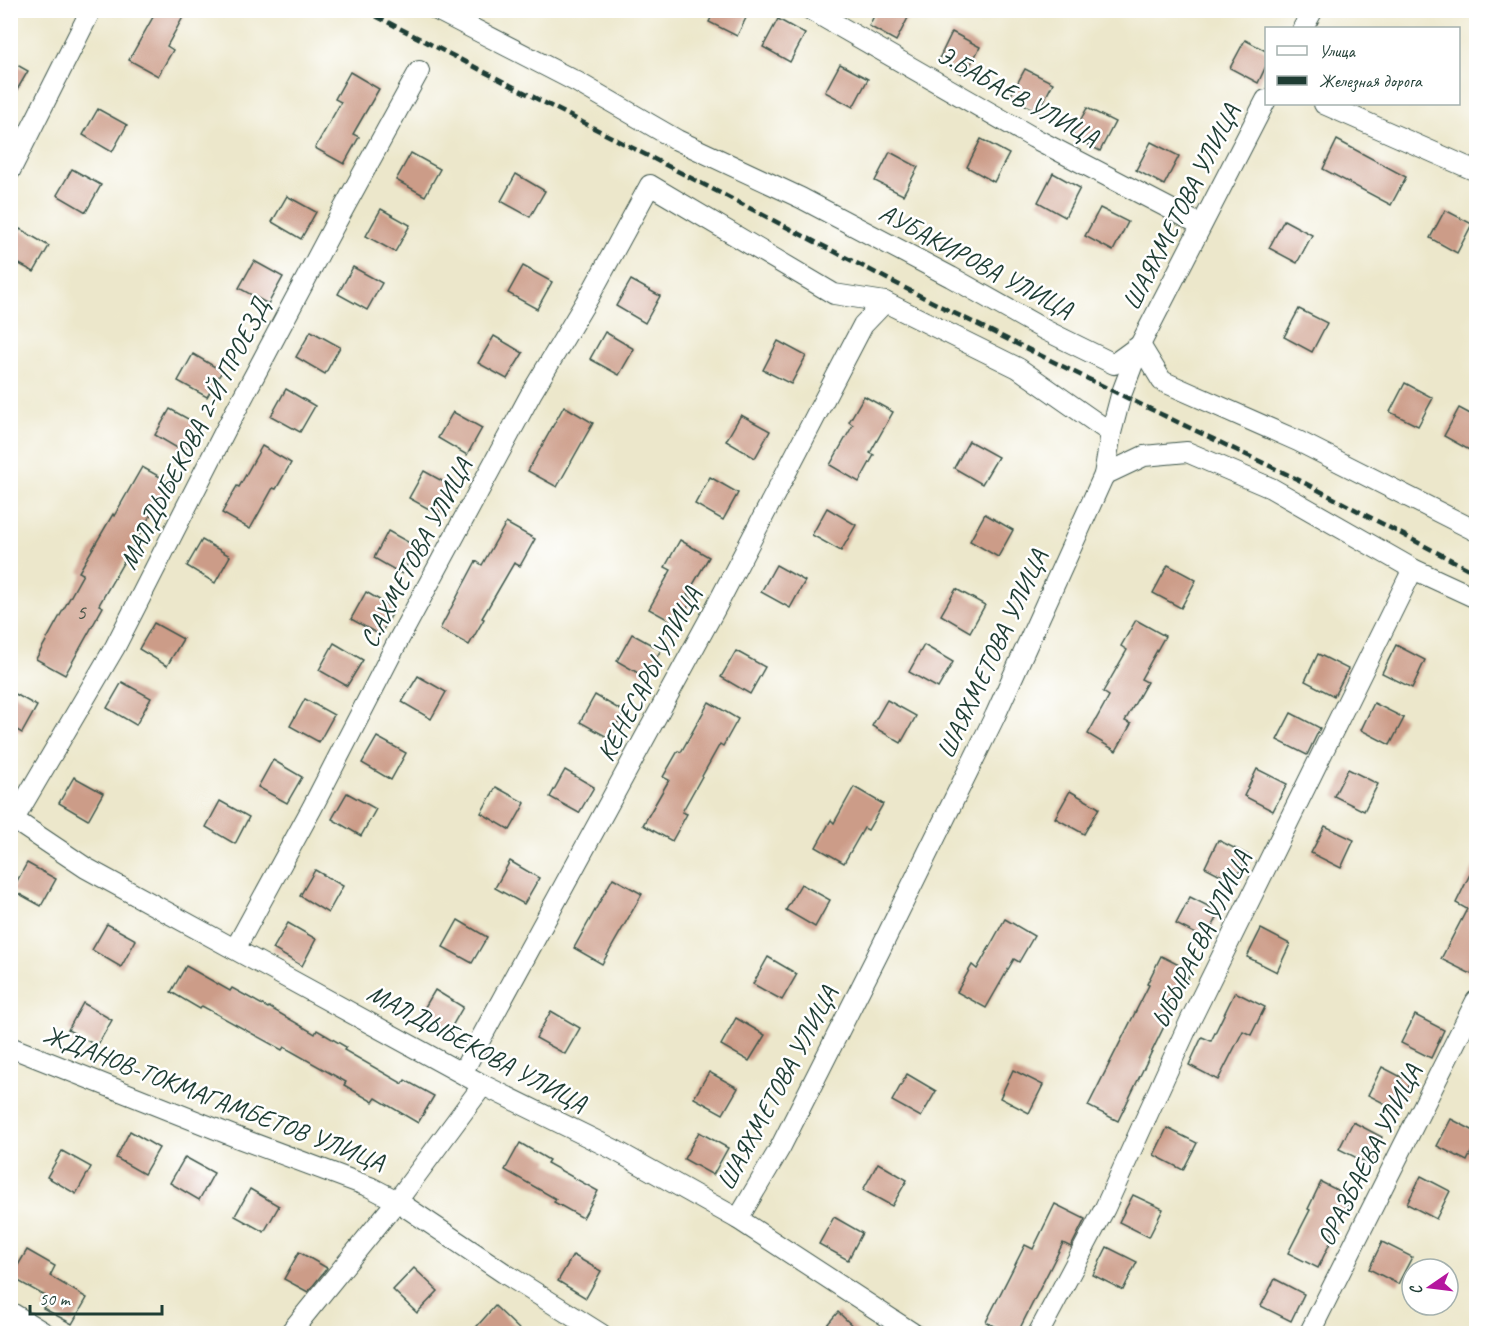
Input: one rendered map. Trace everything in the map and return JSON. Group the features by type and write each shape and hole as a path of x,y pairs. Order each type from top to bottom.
{"street":[{"path":"10,171 92,10"},
{"name":"АУБАКИРОВА УЛИЦА","path":"436,10 577,82 677,140 801,198 951,277 1045,330 1113,364 1140,345"},
{"name":"Э.БАБАЕВ УЛИЦА","path":"811,10 1034,138 1201,225"},
{"path":"1304,27 1313,10"},
{"name":"МАЛДЫБЕКОВА 2-Й ПРОЕЗД","path":"12,818 115,647 274,338 419,71"},
{"name":"ШАЯХМЕТОВА УЛИЦА","path":"738,1219 780,1148 985,737 1104,475 1121,395 1140,345 1265,102"},
{"path":"1326,105 1476,171"},
{"name":"С.АХМЕТОВА УЛИЦА","path":"235,949 532,392 590,295 650,185 834,294 885,302"},
{"path":"885,302 1018,368 1112,433"},
{"name":"КЕНЕСАРЫ УЛИЦА","path":"462,1073 715,609 863,326 885,302"},
{"path":"1140,345 1162,381 1299,441 1476,531"},
{"path":"1104,475 1144,456 1187,452 1271,488 1413,569 1476,598"},
{"name":"ЫБЫРАЕВА УЛИЦА","path":"1038,1334 1104,1208 1191,1019 1413,569"},
{"name":"МАЛДЫБЕКОВА УЛИЦА","path":"12,818 86,868 483,1085 613,1149 738,1219 914,1334"},
{"name":"ОРАЗБАЕВА УЛИЦА","path":"1309,1334 1476,1001"},
{"name":"ЖДАНОВ-ТОКМАГАМБЕТОВ УЛИЦА","path":"10,1047 236,1137 370,1187 397,1201 504,1273 601,1334"},
{"path":"289,1334 397,1201 483,1085"},
{"path":"10,1312 46,1334"}],"building":[{"path":"157,10 187,10 167,46 173,50 158,76 129,60"},
{"path":"715,10 750,10 737,36 709,22"},
{"path":"877,10 912,10 896,41 869,26"},
{"path":"778,19 805,34 790,62 763,47"},
{"path":"952,32 980,47 965,75 938,61"},
{"path":"1245,40 1265,50 1265,68 1258,83 1230,68"},
{"path":"10,61 28,71 10,102"},
{"path":"840,64 868,79 853,107 825,92"},
{"path":"1025,69 1053,83 1038,112 1010,97"},
{"path":"350,72 379,89 353,134 359,137 344,164 315,148 341,102 335,99"},
{"path":"1087,108 1115,122 1100,151 1072,136"},
{"path":"98,109 127,125 112,152 83,135"},
{"path":"981,139 1009,154 994,182 967,167"},
{"path":"1337,140 1406,177 1391,205 1323,169"},
{"path":"1151,142 1179,156 1164,185 1136,170"},
{"path":"890,152 918,167 903,195 875,181"},
{"path":"411,153 440,169 425,196 396,180"},
{"path":"72,169 101,185 86,212 57,195"},
{"path":"1053,173 1080,188 1065,217 1038,202"},
{"path":"516,174 545,191 530,217 501,201"},
{"path":"287,196 316,212 301,239 272,222"},
{"path":"1100,208 1128,222 1113,251 1085,236"},
{"path":"381,209 410,225 395,252 366,236"},
{"path":"1445,210 1472,224 1457,253 1430,238"},
{"path":"1284,220 1312,235 1297,263 1269,248"},
{"path":"20,229 49,246 34,272 10,259 10,246"},
{"path":"254,261 283,277 268,304 239,288"},
{"path":"523,266 552,282 537,309 508,293"},
{"path":"353,267 382,283 367,310 338,294"},
{"path":"631,280 660,296 645,323 616,306"},
{"path":"1299,309 1327,323 1312,352 1284,337"},
{"path":"311,331 340,347 325,374 296,357"},
{"path":"605,332 634,349 619,375 590,359"},
{"path":"494,336 523,353 507,379 478,363"},
{"path":"778,341 806,356 791,384 763,370"},
{"path":"193,354 222,371 207,397 178,381"},
{"path":"1405,383 1433,398 1418,426 1390,412"},
{"path":"286,389 315,406 300,432 271,416"},
{"path":"864,396 893,412 870,453 874,455 859,482 830,465 853,425 849,422"},
{"path":"564,406 593,423 557,487 528,471"},
{"path":"1459,408 1476,417 1476,441 1471,451 1444,436"},
{"path":"170,409 199,425 184,452 155,435"},
{"path":"453,412 482,428 467,455 438,438"},
{"path":"741,415 770,431 755,458 726,441"},
{"path":"969,441 998,457 982,484 954,468"},
{"path":"262,446 291,463 276,489 273,488 250,529 222,513"},
{"path":"142,467 171,483 99,605 103,607 65,675 36,659 83,574 79,572"},
{"path":"424,471 453,487 438,514 409,498"},
{"path":"710,477 738,493 723,520 695,504"},
{"path":"827,508 856,525 841,551 812,535"},
{"path":"985,514 1013,530 998,557 970,541"},
{"path":"506,523 535,539 520,566 514,563 469,645 440,629 476,561 482,565"},
{"path":"388,531 417,547 402,574 374,558"},
{"path":"202,540 230,556 215,583 187,566"},
{"path":"680,540 709,557 687,595 692,599 678,625 649,609 671,570 665,567"},
{"path":"776,565 805,581 790,608 761,592"},
{"path":"1168,565 1196,580 1181,608 1153,593"},
{"path":"956,589 985,605 970,632 941,615"},
{"path":"366,592 395,609 380,635 351,619"},
{"path":"1136,620 1165,636 1141,679 1147,682 1125,721 1131,724 1116,751 1088,734 1109,696 1103,692 1127,650 1121,646"},
{"path":"154,623 183,639 167,666 139,649"},
{"path":"632,634 661,650 645,677 617,661"},
{"path":"334,643 363,660 347,686 319,670"},
{"path":"924,645 953,662 938,688 909,672"},
{"path":"1396,645 1425,660 1412,688 1382,673"},
{"path":"736,651 765,667 750,694 721,677"},
{"path":"1318,654 1348,669 1334,696 1305,681"},
{"path":"418,676 446,692 431,719 402,702"},
{"path":"122,682 151,698 136,725 107,708"},
{"path":"10,691 37,706 22,733 10,726"},
{"path":"595,695 624,712 609,738 580,722"},
{"path":"305,699 334,715 319,742 290,726"},
{"path":"887,700 916,716 901,743 872,726"},
{"path":"709,702 738,719 723,746 720,744 682,812 687,814 672,841 643,825 669,780 663,777 678,751 681,752"},
{"path":"1374,703 1404,718 1390,745 1361,730"},
{"path":"1291,713 1320,728 1307,755 1277,740"},
{"path":"377,737 406,753 391,780 362,763"},
{"path":"273,760 302,777 287,803 258,787"},
{"path":"1257,769 1287,784 1273,811 1244,796"},
{"path":"1348,769 1378,784 1364,811 1334,796"},
{"path":"565,770 594,787 579,813 550,797"},
{"path":"74,777 103,793 88,820 59,803"},
{"path":"496,787 525,803 510,830 481,813"},
{"path":"854,787 883,804 868,830 864,828 844,863 816,847 831,820 834,823"},
{"path":"1070,791 1099,808 1084,834 1055,818"},
{"path":"347,793 376,809 361,836 332,819"},
{"path":"220,801 249,817 235,844 206,827"},
{"path":"1325,826 1354,840 1341,868 1311,853"},
{"path":"1218,840 1248,855 1234,882 1205,867"},
{"path":"510,861 539,878 524,904 495,888"},
{"path":"1476,862 1476,963 1471,974 1441,959 1467,909 1456,903"},
{"path":"27,863 56,879 41,906 12,890"},
{"path":"315,870 343,886 328,913 300,896"},
{"path":"613,878 642,894 602,964 574,948"},
{"path":"801,884 830,900 815,927 786,910"},
{"path":"1190,897 1220,912 1206,939 1176,924"},
{"path":"1005,919 1034,936 1019,962 1014,959 986,1008 957,992 972,965 977,969"},
{"path":"458,920 487,937 472,963 443,947"},
{"path":"288,923 316,939 302,966 273,949"},
{"path":"107,924 136,940 121,967 92,950"},
{"path":"1261,929 1290,944 1277,972 1247,957"},
{"path":"1161,956 1191,971 1118,1121 1088,1106 1149,985 1147,984"},
{"path":"768,957 797,974 782,1000 753,984"},
{"path":"186,966 230,991 232,988 269,1007 315,1034 317,1030 346,1047 344,1050 403,1084 405,1080 434,1096 418,1123 376,1098 373,1102 344,1085 346,1082 284,1047 282,1050 202,1006 200,1009 171,992"},
{"path":"435,990 463,1007 448,1033 419,1017"},
{"path":"1235,992 1265,1007 1251,1035 1243,1031 1218,1080 1189,1065 1202,1037 1211,1041"},
{"path":"83,1003 112,1020 97,1046 68,1030"},
{"path":"551,1011 580,1028 565,1054 536,1038"},
{"path":"1415,1015 1444,1030 1431,1058 1401,1043"},
{"path":"736,1018 765,1035 749,1061 721,1045"},
{"path":"1382,1067 1411,1082 1397,1110 1368,1095"},
{"path":"1013,1070 1043,1085 1029,1113 1000,1098"},
{"path":"709,1072 738,1088 723,1114 694,1098"},
{"path":"907,1074 936,1091 921,1117 892,1101"},
{"path":"1451,1119 1476,1132 1476,1142 1467,1161 1437,1146"},
{"path":"1353,1122 1382,1137 1369,1164 1339,1149"},
{"path":"1167,1128 1197,1143 1183,1170 1154,1155"},
{"path":"130,1131 159,1148 144,1174 116,1158"},
{"path":"699,1132 728,1148 713,1175 684,1159"},
{"path":"520,1143 549,1160 547,1163 598,1191 583,1218 554,1202 556,1199 505,1170"},
{"path":"62,1151 91,1167 76,1194 47,1177"},
{"path":"185,1157 214,1173 199,1200 170,1183"},
{"path":"878,1163 907,1180 892,1206 863,1190"},
{"path":"1421,1176 1450,1191 1436,1219 1407,1204"},
{"path":"1321,1182 1351,1197 1329,1240 1331,1241 1318,1268 1288,1253 1310,1210 1308,1209"},
{"path":"250,1189 279,1206 264,1232 235,1216"},
{"path":"1133,1195 1163,1209 1149,1237 1119,1222"},
{"path":"1055,1204 1085,1219 1071,1247 1063,1243 1017,1334 1009,1334 986,1322 1025,1245 1033,1249"},
{"path":"834,1217 862,1233 848,1260 819,1244"},
{"path":"1382,1242 1412,1257 1400,1257 1398,1284 1369,1269"},
{"path":"1107,1247 1137,1262 1123,1290 1093,1275"},
{"path":"27,1250 55,1266 50,1276 87,1298 72,1324 43,1308 49,1298 11,1277"},
{"path":"299,1252 327,1268 308,1292 284,1279"},
{"path":"573,1255 601,1271 586,1298 558,1281"},
{"path":"414,1268 438,1291 417,1313 393,1290"},
{"path":"1275,1279 1304,1294 1291,1321 1261,1306"},
{"path":"495,1306 524,1334 470,1334"},
{"path":"838,1312 861,1334 819,1334"}],"railway":[{"path":"364,10 944,308 1299,480 1476,573"}]}
